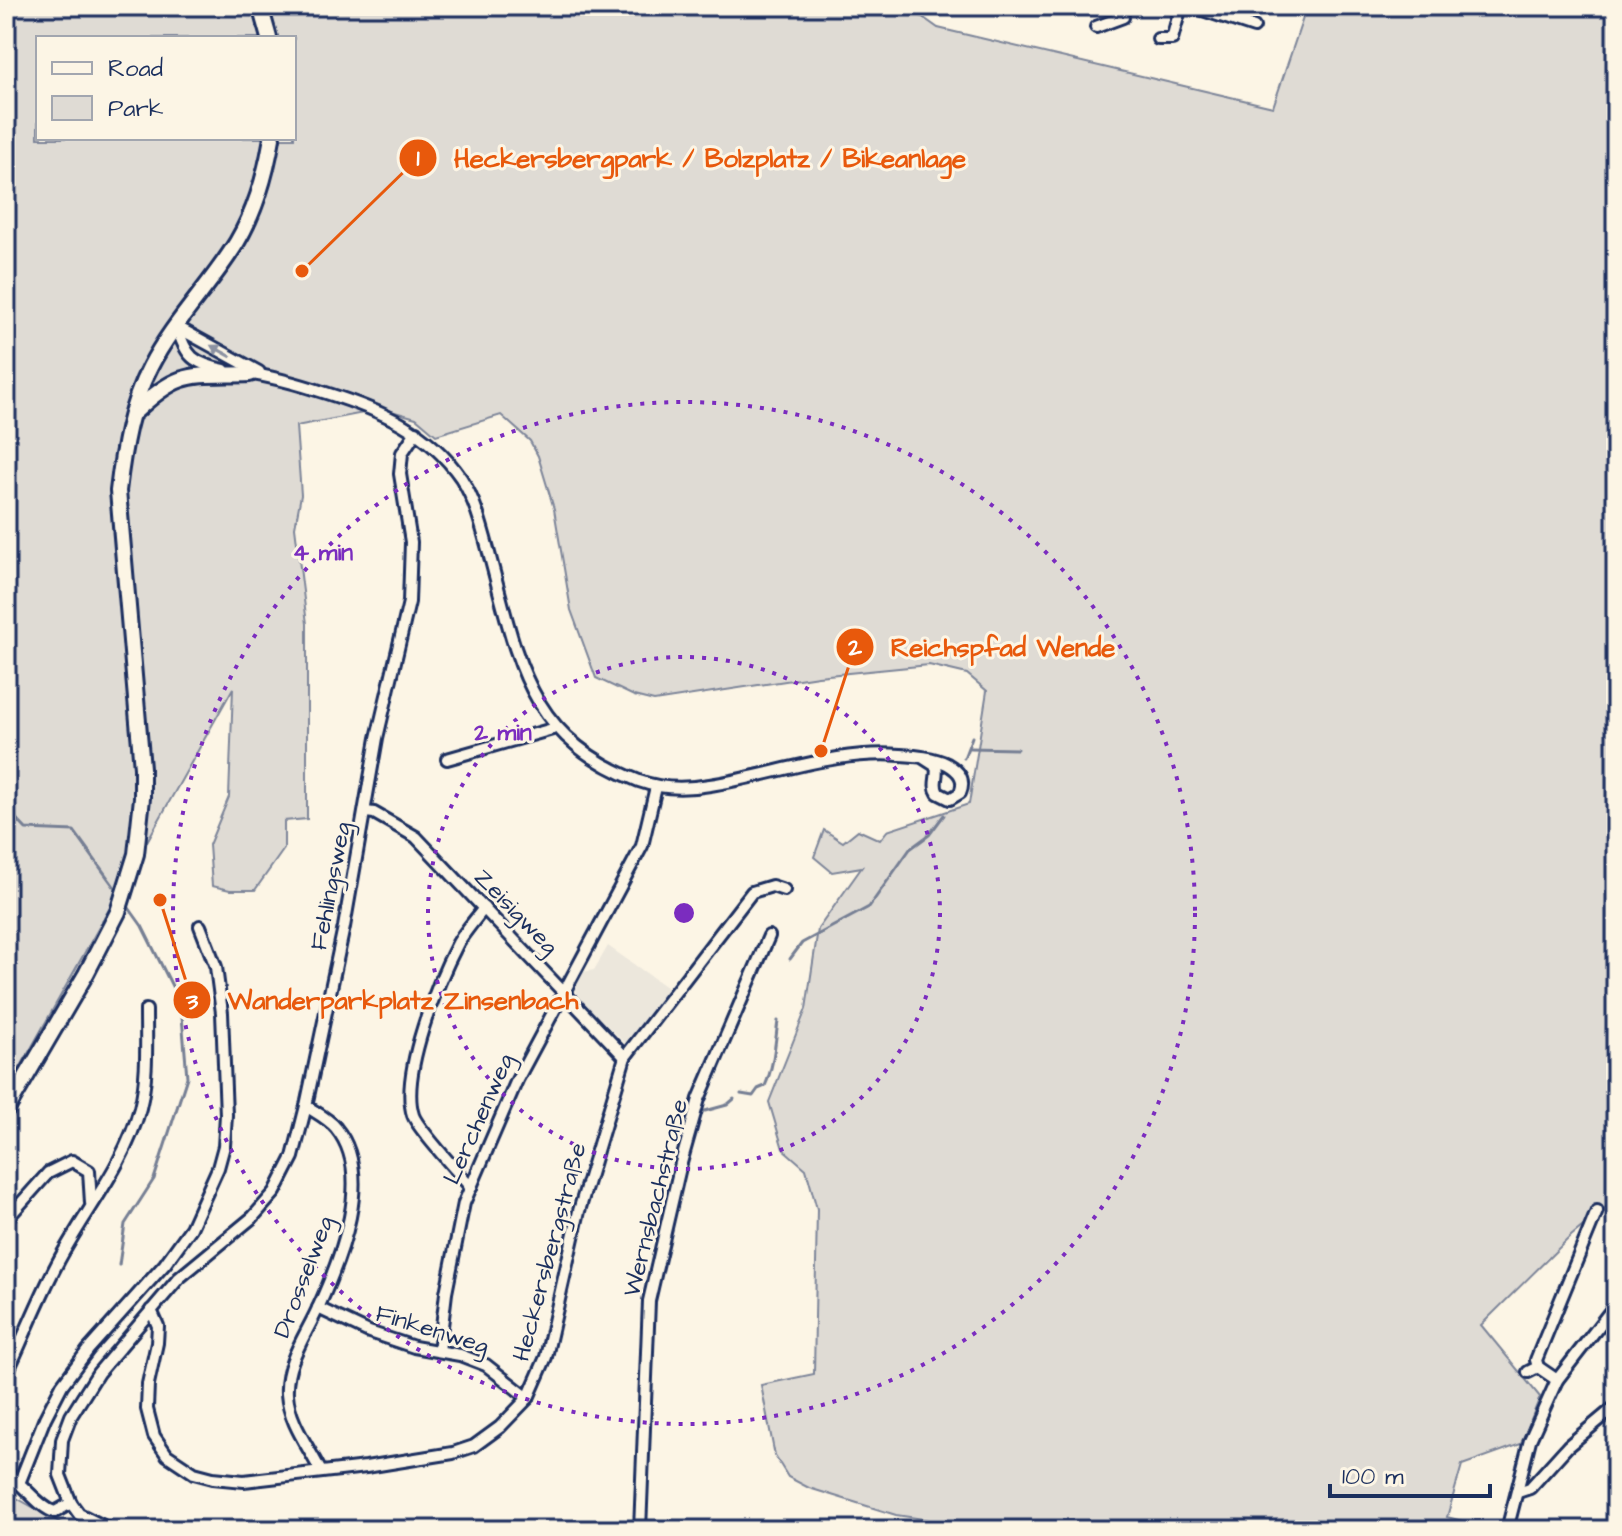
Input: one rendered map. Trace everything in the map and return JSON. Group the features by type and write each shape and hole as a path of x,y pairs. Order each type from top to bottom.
{"street":[{"path":"260,6 268,36"},
{"path":"1096,27 1123,17 1122,6"},
{"path":"1158,39 1172,39 1181,6"},
{"path":"1190,6 1254,27"},
{"path":"6,1111 86,974 118,912 136,854 142,798 138,709 118,491 122,454 132,415 150,367 224,262 246,225 265,175 272,140"},
{"path":"177,327 183,346 198,362 365,405 416,432 438,450 462,480 479,518 517,659 533,696 556,728 587,756 656,787 707,786 847,755 922,757 943,762 959,772 963,782 960,793 950,799 938,793 935,789 936,766 922,757"},
{"path":"177,327 257,375"},
{"path":"132,415 159,388 180,378 257,375"},
{"name":"Fehlingsweg","path":"71,1503 60,1475 62,1440 71,1416 98,1373 179,1278 253,1217 275,1192 293,1157 366,812 377,738 409,602 410,532 400,474 402,453 416,432"},
{"path":"447,759 556,728"},
{"name":"Lerchenweg","path":"439,1351 446,1293 464,1203 517,1080 642,846 656,787"},
{"name":"Zeisigweg","path":"366,812 374,813 416,837 625,1057"},
{"name":"Heckersbergstraße","path":"151,1310 158,1326 147,1409 154,1436 167,1455 194,1473 244,1481 453,1453 474,1446 500,1427 528,1398 546,1357 579,1211 625,1057 752,892 772,886 784,890"},
{"path":"471,1188 413,1117 409,1086 440,980 460,940 484,908"},
{"path":"20,1481 62,1385 88,1350 165,1264 191,1228 218,1168 224,1146 226,1115 222,1013 216,967 200,926"},
{"name":"Wernsbachstraße","path":"640,1530 649,1301 699,1099 769,936"},
{"path":"6,1375 56,1266 120,1158 141,1105 146,1068 146,1010"},
{"name":"Drosselweg","path":"306,1106 335,1126 346,1145 354,1199 334,1270 292,1361 287,1392 293,1422 321,1472"},
{"path":"6,1220 48,1173 72,1161 89,1171 91,1205"},
{"path":"1557,1380 1533,1369 1597,1211"},
{"path":"1507,1530 1530,1440 1557,1380 1616,1304"},
{"name":"Finkenweg","path":"318,1308 369,1332 414,1347 460,1355 486,1365 528,1398"},
{"path":"1518,1492 1530,1488 1568,1446 1616,1406"},
{"path":"6,1473 20,1481 47,1510 55,1512 71,1503 79,1514 111,1530"}],"shaded area":[{"path":"608,946 673,992 627,1045 576,995 575,985 582,972 594,970"}],"green space":[{"path":"6,6 907,6 938,28 1273,107 1307,6 1616,6 1616,1199 1571,1236 1481,1325 1540,1397 1521,1444 1462,1465 1447,1517 1497,1530 976,1530 964,1525 896,1515 809,1488 788,1477 775,1456 761,1385 814,1374 817,1209 806,1169 783,1149 769,1102 806,1009 818,929 862,867 832,872 814,857 824,830 843,842 858,830 880,840 887,831 969,804 987,691 967,674 929,665 818,676 654,701 634,696 596,678 571,610 554,509 538,456 530,441 501,415 436,435 416,418 384,409 296,426 301,495 295,527 307,624 307,819 284,821 284,849 255,890 212,886 209,845 229,797 233,688 6,1093"},
{"path":"6,1492 73,1530 6,1530"}],"waterway":[{"path":"964,758 972,737"},
{"path":"970,748 1017,749"},
{"path":"6,808 26,829 74,831 118,892"},
{"path":"790,959 802,943 869,907 910,849 929,835 944,815"},
{"path":"119,1265 125,1224 154,1179 187,1077 181,1004 142,926 127,905"},
{"path":"741,1094 753,1096 765,1086 778,1021"},
{"path":"705,1111 727,1105 734,1099"}],"place":[{"name":"Heckersbergpark / Bolzplatz / Bikeanlage","path":"302,271"},
{"name":"Reichspfad Wende","path":"821,751"},
{"name":"Wanderparkplatz Zinsenbach","path":"160,900"}]}
